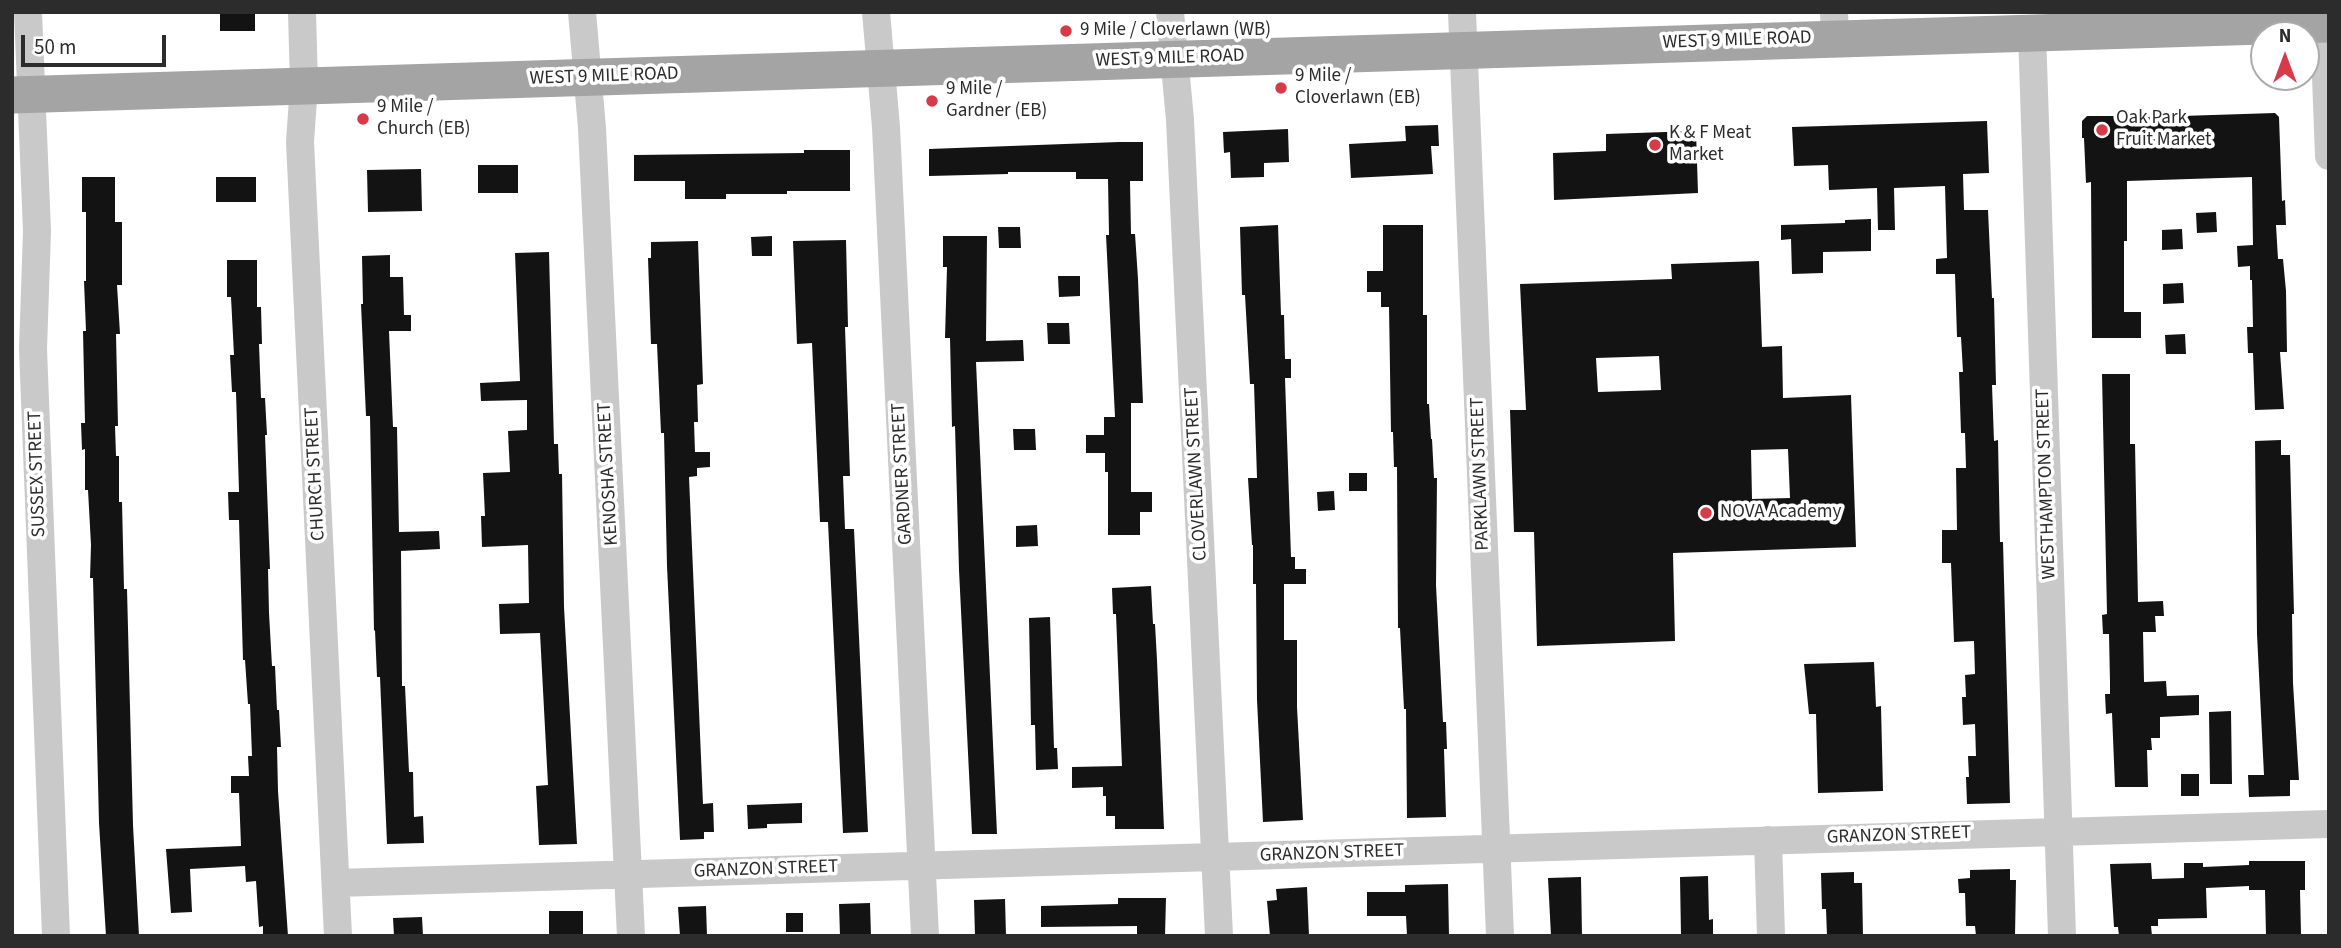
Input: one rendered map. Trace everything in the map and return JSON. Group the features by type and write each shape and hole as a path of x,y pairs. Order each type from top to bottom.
{"main road":[{"name":"WEST 9 MILE ROAD","path":"22,95 1463,50 1834,25 2032,32 2326,24"}],"street":[{"name":"SUSSEX STREET","path":"28,12 22,95 37,231 33,349 56,936"},
{"name":"CHURCH STREET","path":"302,12 304,85 300,142 338,936"},
{"name":"KENOSHA STREET","path":"582,12 589,77 631,936"},
{"name":"GARDNER STREET","path":"876,12 882,68 925,936"},
{"name":"CLOVERLAWN STREET","path":"1170,12 1182,161 1219,936"},
{"name":"PARKLAWN STREET","path":"1462,12 1500,936"},
{"path":"2326,24 2329,156"},
{"name":"WESTHAMPTON STREET","path":"2032,32 2063,936"},
{"name":"GRANZON STREET","path":"336,883 2329,824"},
{"path":"1768,840 1771,936"}],"building":[{"path":"220,12 255,12 255,31 220,31"},
{"path":"2275,113 2279,117 2282,201 2285,200 2286,225 2276,225 2278,259 2283,259 2286,291 2287,352 2280,352 2284,409 2255,410 2253,353 2248,353 2247,327 2253,327 2252,280 2250,266 2238,267 2237,246 2253,245 2252,177 2127,181 2124,312 2141,312 2141,338 2092,338 2091,182 2086,183 2082,121 2087,116 2119,118"},
{"path":"1987,121 1989,173 1963,174 1964,210 1988,210 1994,298 1996,385 1992,385 1994,441 1998,440 2000,542 2003,542 2010,803 1967,804 1968,756 1976,756 1975,724 1963,725 1962,697 1966,697 1965,675 1975,674 1974,641 1954,642 1951,563 1942,563 1942,530 1957,530 1956,468 1966,468 1965,433 1961,433 1959,372 1963,372 1961,337 1957,337 1955,274 1936,274 1936,259 1947,258 1945,186 1894,188 1895,230 1878,230 1877,188 1829,190 1828,165 1794,166 1792,127"},
{"path":"1438,125 1439,146 1431,146 1433,174 1351,178 1349,144 1406,141 1405,126"},
{"path":"1288,129 1289,162 1264,163 1264,177 1231,178 1230,152 1224,153 1223,132"},
{"path":"1696,131 1698,193 1554,200 1553,153 1606,151 1606,134"},
{"path":"1143,142 1143,181 1130,181 1131,234 1135,234 1138,279 1143,403 1131,403 1131,492 1152,492 1152,512 1140,512 1140,535 1108,535 1108,472 1105,472 1105,453 1086,453 1086,435 1104,435 1104,417 1115,417 1106,235 1109,235 1108,179 1076,179 1076,172 929,176 929,149"},
{"path":"804,150 850,150 850,191 787,191 787,194 726,194 726,199 685,199 685,181 634,181 634,155 804,153"},
{"path":"478,165 518,165 518,193 478,193"},
{"path":"421,169 422,211 368,212 367,170"},
{"path":"82,177 115,177 115,222 122,222 122,285 117,285 120,334 116,334 118,426 115,426 116,456 119,456 119,502 122,502 124,589 127,589 133,825 139,936 106,936 99,823 93,578 90,578 88,490 85,490 85,449 82,450 81,423 85,423 83,331 86,331 86,212 82,212"},
{"path":"216,177 256,177 256,202 216,202"},
{"path":"2216,212 2217,232 2197,233 2196,213"},
{"path":"1871,219 1871,251 1823,252 1823,273 1792,274 1791,239 1781,240 1781,225 1845,223 1845,220"},
{"path":"1278,225 1285,359 1291,359 1291,378 1285,378 1291,557 1295,557 1295,569 1306,569 1306,584 1284,584 1284,640 1297,640 1297,707 1303,820 1263,822 1257,700 1256,584 1253,584 1248,478 1257,478 1254,384 1250,384 1245,295 1242,295 1240,227"},
{"path":"1383,225 1423,225 1427,404 1434,478 1437,478 1436,585 1443,722 1446,722 1446,817 1407,818 1406,709 1398,628 1397,467 1394,467 1391,432 1389,307 1381,307 1381,292 1367,292 1367,271 1383,271"},
{"path":"998,227 1020,227 1021,248 999,248"},
{"path":"2182,229 2183,249 2162,250 2162,230"},
{"path":"772,236 772,256 752,256 751,237"},
{"path":"943,236 987,236 986,341 1023,340 1024,361 976,362 997,834 972,834 955,426 952,427 950,338 945,338 947,267 943,267"},
{"path":"846,240 848,327 845,327 850,476 843,476 845,529 854,529 868,832 843,833 828,522 820,522 812,343 797,344 793,241"},
{"path":"698,241 703,384 697,385 698,422 694,422 695,452 710,452 710,467 697,468 697,476 689,477 703,804 713,803 714,832 704,832 704,839 680,840 667,566 664,433 661,433 657,344 651,344 648,258 651,258 651,242"},
{"path":"549,252 554,444 558,444 559,474 562,474 564,607 577,844 539,845 536,786 548,785 540,633 500,634 499,604 529,603 528,545 482,547 481,516 485,516 483,473 510,472 508,431 527,430 527,400 481,401 480,383 520,381 515,253"},
{"path":"390,255 390,277 403,277 404,315 411,315 411,331 389,331 393,427 397,427 399,532 439,531 440,549 401,551 402,686 405,686 409,772 413,772 414,817 423,816 424,843 387,844 380,677 377,677 374,631 370,416 366,416 361,304 362,256"},
{"path":"227,260 257,260 257,307 261,307 261,398 265,398 267,435 269,613 272,666 275,666 279,710 281,747 277,747 278,791 288,936 263,936 263,926 259,927 256,881 246,882 245,866 190,869 192,912 171,913 166,849 241,846 239,793 231,793 231,776 249,776 248,756 252,756 250,704 243,660 239,520 229,520 228,492 239,492 236,392 232,392 230,355 234,355 231,297 227,297"},
{"path":"1759,261 1762,347 1782,346 1783,398 1851,395 1856,547 1673,553 1675,641 1537,646 1534,532 1514,532 1510,410 1526,410 1520,284 1672,279 1671,264","holes":["1659,356 1661,390 1598,392 1596,358","1788,449 1790,498 1752,499 1751,450"]},
{"path":"1058,276 1080,276 1080,296 1059,297"},
{"path":"2183,283 2184,303 2163,304 2163,284"},
{"path":"1047,323 1069,323 1070,344 1048,344"},
{"path":"2185,334 2186,354 2166,354 2165,335"},
{"path":"2102,374 2130,374 2130,444 2135,444 2138,602 2163,601 2164,616 2155,616 2156,632 2143,632 2144,682 2166,681 2167,696 2199,695 2199,715 2160,717 2160,738 2151,738 2152,750 2147,750 2148,787 2115,787 2112,713 2106,714 2105,694 2110,694 2110,683 2109,634 2103,634 2102,615 2107,614"},
{"path":"1013,429 1035,429 1036,450 1014,450"},
{"path":"2281,440 2281,455 2290,455 2293,683 2299,780 2290,780 2290,796 2249,797 2248,775 2264,775 2257,634 2255,441"},
{"path":"1349,473 1367,473 1367,491 1349,491"},
{"path":"1334,491 1335,510 1318,511 1317,492"},
{"path":"1037,525 1038,546 1016,547 1016,526"},
{"path":"1151,586 1164,829 1115,829 1115,816 1106,816 1103,787 1072,788 1072,767 1122,766 1116,614 1113,614 1112,588"},
{"path":"1050,617 1054,748 1057,748 1058,769 1036,770 1035,725 1031,725 1029,618"},
{"path":"1874,662 1876,707 1881,706 1883,791 1818,793 1816,714 1809,714 1804,664"},
{"path":"2231,711 2232,784 2210,784 2209,712"},
{"path":"2181,774 2199,774 2199,796 2181,796"},
{"path":"802,803 802,823 767,824 767,828 748,829 747,805"},
{"path":"2249,861 2305,861 2305,890 2300,890 2301,934 2266,935 2265,890 2249,890 2249,886 2206,888 2207,918 2158,919 2158,926 2151,926 2152,936 2119,936 2118,927 2114,927 2110,864 2151,863 2152,879 2184,878 2184,863 2203,863 2203,867 2249,865"},
{"path":"2010,869 2010,880 2016,880 2015,936 1976,936 1975,926 1966,926 1965,893 1959,893 1958,879 1970,878 1970,870"},
{"path":"1854,872 1854,883 1862,883 1863,936 1827,936 1826,909 1822,909 1821,873"},
{"path":"1708,876 1709,920 1713,919 1713,936 1681,936 1680,877"},
{"path":"1581,877 1582,936 1551,936 1548,878"},
{"path":"1448,884 1449,936 1407,936 1406,916 1367,916 1367,892 1405,892 1405,885"},
{"path":"1307,887 1309,936 1270,936 1267,901 1277,900 1276,889"},
{"path":"1118,898 1166,898 1165,936 1137,936 1137,926 1041,927 1041,906 1118,904"},
{"path":"1005,899 1006,936 975,936 974,900"},
{"path":"870,903 871,936 840,936 839,904"},
{"path":"706,906 707,936 680,936 678,907"},
{"path":"549,911 583,911 583,936 549,936"},
{"path":"786,913 803,913 803,932 786,932"},
{"path":"422,917 423,936 394,936 393,918"}],"place":[{"name":"9 Mile / Cloverlawn (WB)","path":"1066,31"},
{"name":"9 Mile / Cloverlawn (EB)","path":"1281,88"},
{"name":"9 Mile / Gardner (EB)","path":"932,101"},
{"name":"9 Mile / Church (EB)","path":"363,119"},
{"name":"Oak Park Fruit Market","path":"2102,130"},
{"name":"K & F Meat Market","path":"1655,145"},
{"name":"NOVA Academy","path":"1706,513"}]}
